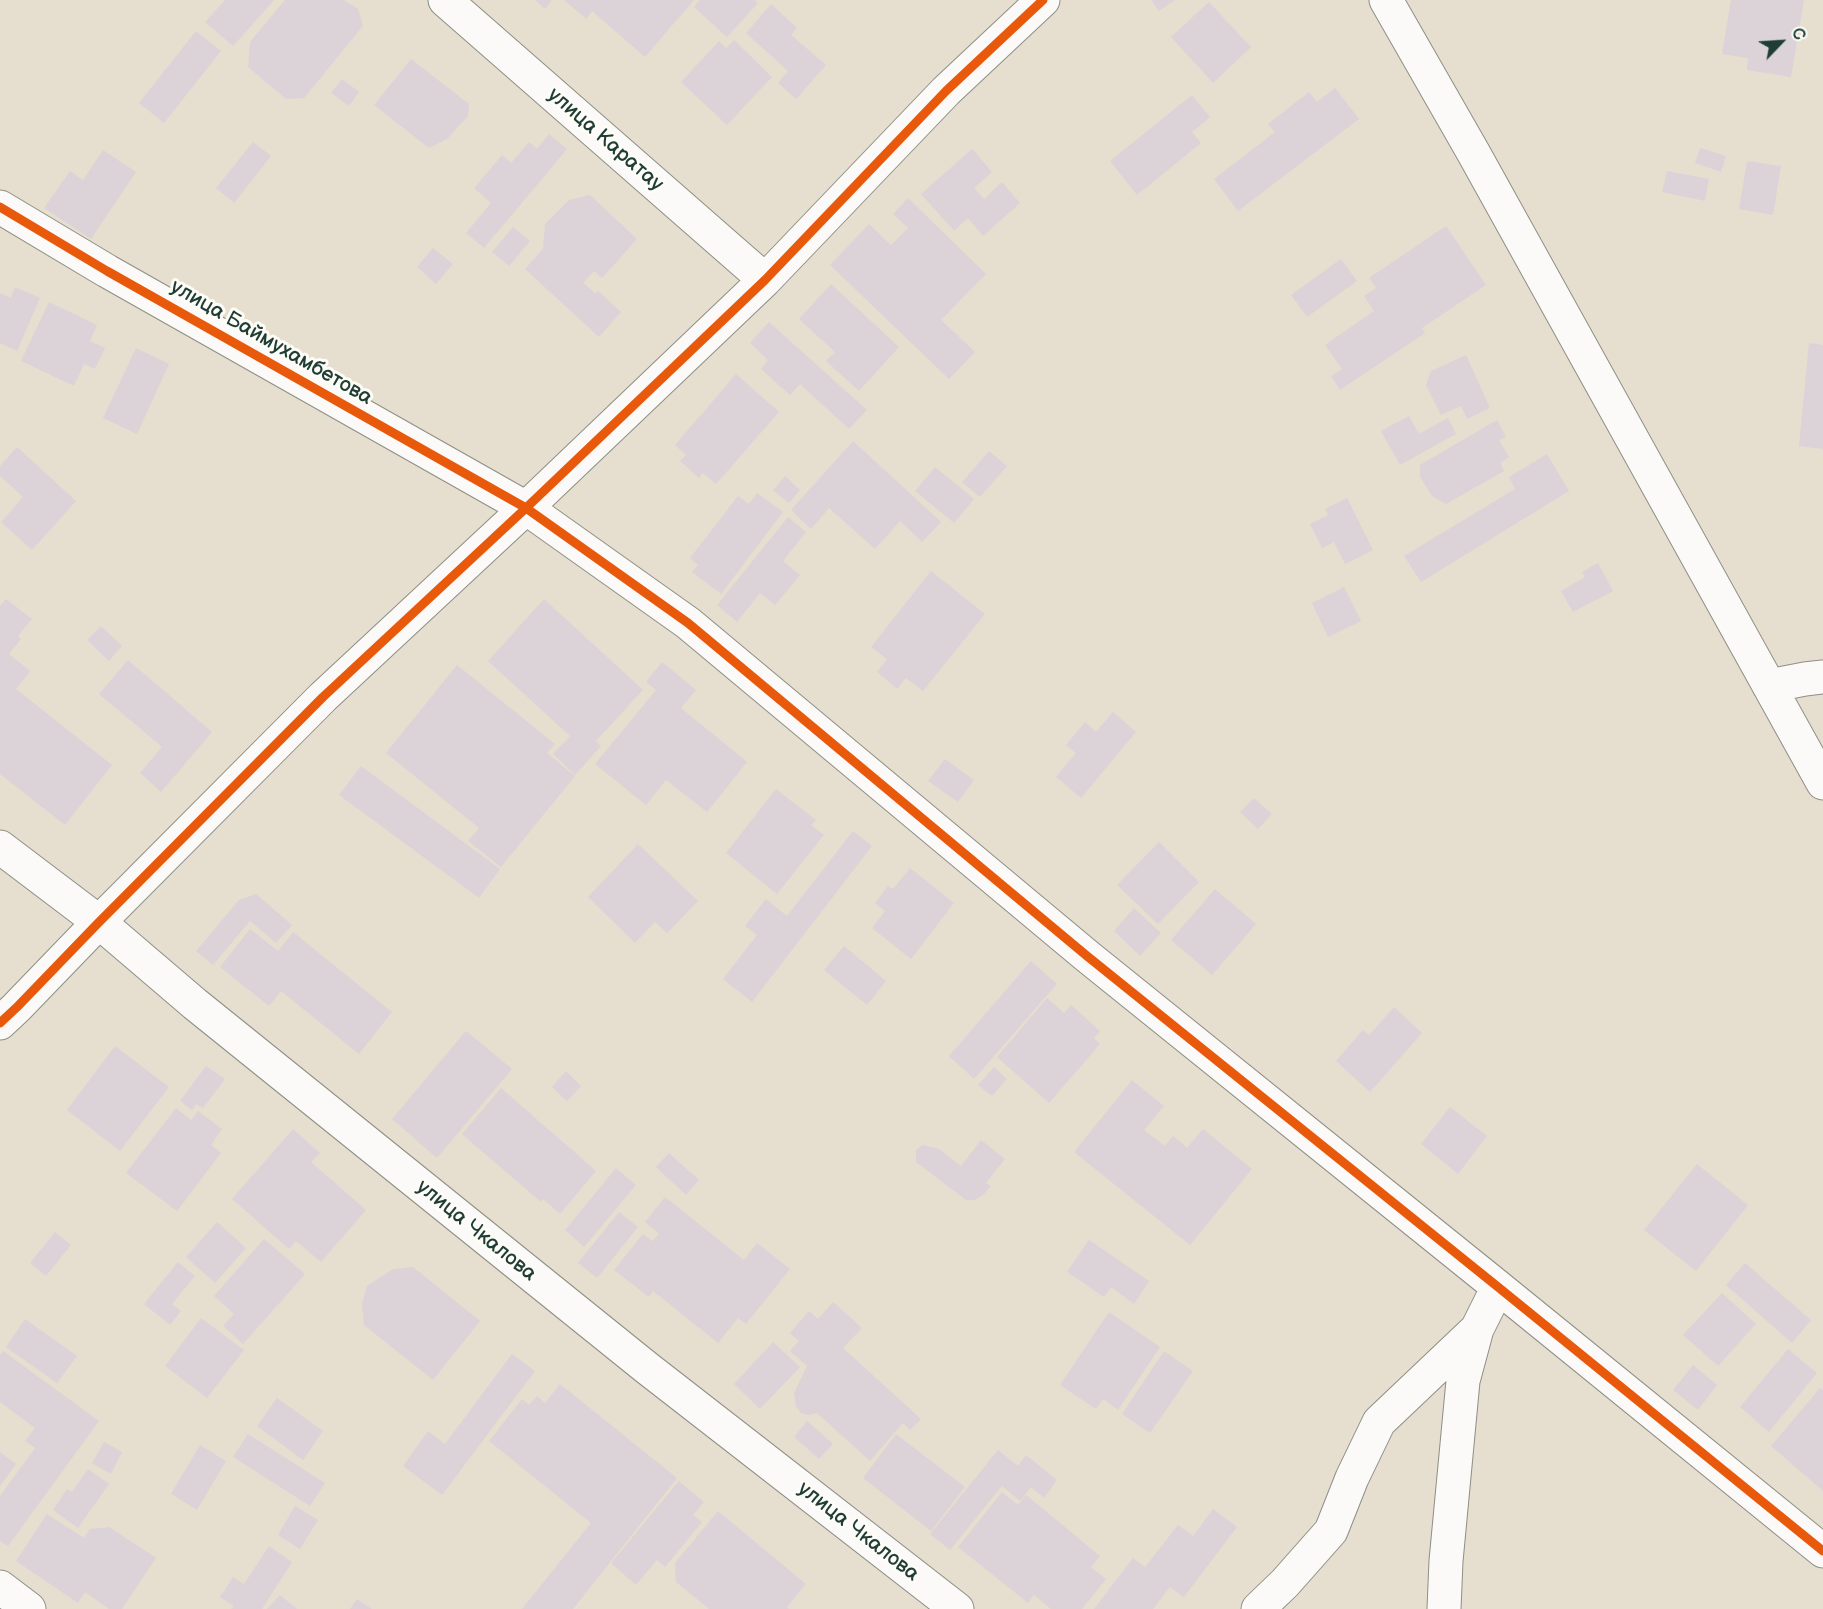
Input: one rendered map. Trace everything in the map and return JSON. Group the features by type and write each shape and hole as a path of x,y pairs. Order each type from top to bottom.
{"street":[{"name":"улица Каратау","path":"446,0 765,280"},
{"path":"0,1023 323,697 526,508 765,280 945,92 1043,0"},
{"path":"1386,0 1479,162 1823,783"},
{"name":"улица Баймухамбетова","path":"0,207 526,508 688,623 1086,956 1823,1551"},
{"path":"1769,686 1823,677"},
{"name":"улица Чкалова","path":"0,847 99,922 195,1004 647,1368 957,1609"},
{"path":"1444,1609 1446,1561 1463,1381 1476,1329 1498,1287"},
{"path":"1258,1609 1285,1583 1331,1531 1352,1478 1379,1422 1476,1329"},
{"path":"0,1587 29,1609"}],"building":[{"path":"225,0 274,0 233,46 205,22"},
{"path":"285,0 344,0 358,9 363,26 304,98 286,99 248,67 250,42"},
{"path":"535,0 552,0 545,9"},
{"path":"564,0 694,0 645,57 592,11 586,19"},
{"path":"700,0 755,0 758,3 727,37 694,7"},
{"path":"1151,0 1175,0 1159,11"},
{"path":"1731,0 1804,0 1791,77 1747,70 1748,58 1722,54"},
{"path":"1209,2 1251,47 1213,83 1171,37"},
{"path":"771,4 797,28 791,35 826,65 796,99 778,83 788,71 746,33"},
{"path":"196,31 221,51 164,123 139,103"},
{"path":"734,40 772,77 727,125 681,82 719,41 726,48"},
{"path":"411,59 469,104 468,116 447,139 429,148 374,105"},
{"path":"342,79 359,92 349,106 331,93"},
{"path":"1335,88 1359,119 1238,211 1214,179 1275,132 1268,124 1309,92 1317,102"},
{"path":"1192,95 1210,117 1192,132 1201,143 1137,195 1110,161"},
{"path":"549,134 567,149 484,248 466,233 491,203 474,188 502,155 511,163 529,142 537,149"},
{"path":"253,142 271,156 234,203 216,188"},
{"path":"1700,148 1726,156 1721,172 1695,163"},
{"path":"972,149 992,172 974,188 984,199 1002,182 1020,203 983,236 968,218 954,231 921,194"},
{"path":"103,150 136,172 91,239 44,208 70,171 83,180"},
{"path":"1747,161 1781,166 1773,215 1739,209"},
{"path":"1667,171 1709,179 1705,201 1662,192"},
{"path":"590,195 637,239 602,278 594,271 583,283 596,294 598,291 621,312 599,337 525,269 543,249 545,224 569,200"},
{"path":"908,198 986,274 941,320 975,352 949,379 830,265 869,224 891,245 908,228 893,214"},
{"path":"1446,226 1486,285 1422,328 1425,333 1340,390 1331,376 1342,369 1325,345 1374,311 1364,296 1376,288 1369,278"},
{"path":"513,227 530,241 509,266 492,252"},
{"path":"433,248 453,264 436,284 417,267"},
{"path":"1341,259 1357,281 1307,317 1291,295"},
{"path":"831,284 899,347 859,391 826,361 835,352 799,319"},
{"path":"15,287 40,298 17,351 0,343 0,293 11,298"},
{"path":"49,302 97,325 90,341 105,348 95,369 84,364 74,386 21,361"},
{"path":"769,322 867,410 849,429 800,384 790,395 761,369 768,360 750,343"},
{"path":"1809,343 1823,345 1823,449 1799,446"},
{"path":"136,348 169,364 137,434 103,418"},
{"path":"1466,355 1490,408 1467,419 1461,406 1441,415 1426,385 1431,371"},
{"path":"736,374 779,412 716,484 703,473 699,478 680,461 686,455 675,445"},
{"path":"1409,416 1419,434 1448,418 1456,434 1400,465 1381,431"},
{"path":"1497,420 1506,437 1499,440 1509,457 1500,463 1504,471 1446,504 1432,496 1420,477 1420,465"},
{"path":"853,441 941,522 922,542 900,521 875,549 829,508 811,529 791,510"},
{"path":"17,447 76,501 32,550 1,522 23,497 0,476 0,466"},
{"path":"989,451 1007,466 980,497 962,482"},
{"path":"1547,454 1569,491 1421,582 1404,556 1515,489 1509,477"},
{"path":"935,467 974,499 954,523 915,491"},
{"path":"785,476 800,490 789,503 773,490"},
{"path":"757,493 783,512 721,594 692,572 698,565 690,558 738,496 749,504"},
{"path":"1347,498 1373,550 1345,564 1334,542 1322,548 1310,524 1328,515 1325,509"},
{"path":"788,517 806,532 783,561 800,575 775,605 760,593 737,622 717,605"},
{"path":"1598,563 1613,591 1573,612 1561,591 1585,577 1582,572"},
{"path":"931,571 985,614 923,691 906,678 897,689 877,672 887,659 871,647"},
{"path":"1344,587 1361,621 1328,637 1312,603"},
{"path":"6,599 32,619 18,636 21,639 9,654 30,671 16,689 112,765 65,825 0,774 0,606"},
{"path":"544,599 643,690 596,741 601,746 575,775 553,754 570,736 488,661"},
{"path":"101,626 122,646 109,661 87,640"},
{"path":"128,660 212,732 161,792 140,773 162,747 99,694"},
{"path":"662,662 696,690 681,708 747,762 707,812 666,780 646,805 595,764 656,690 646,682"},
{"path":"457,665 555,744 547,753 575,776 501,867 468,841 479,828 386,753"},
{"path":"1113,712 1136,732 1081,798 1056,777 1076,753 1066,745 1085,722 1096,732"},
{"path":"945,759 974,780 958,802 928,781"},
{"path":"361,766 500,869 479,898 339,795"},
{"path":"776,789 816,820 811,825 824,835 777,894 726,853"},
{"path":"1254,798 1272,814 1258,829 1240,812"},
{"path":"853,831 872,846 752,1002 723,979 757,935 745,926 766,899 787,916"},
{"path":"1159,842 1199,882 1158,924 1117,885"},
{"path":"638,844 698,901 667,933 655,922 635,943 588,897"},
{"path":"910,868 954,903 911,959 872,928 885,911 875,903 888,886 893,889"},
{"path":"1215,889 1256,924 1212,975 1171,940"},
{"path":"256,894 292,925 276,943 250,921 213,965 196,951 239,900"},
{"path":"1134,908 1161,933 1140,956 1114,931"},
{"path":"250,929 278,951 293,932 392,1012 359,1054 281,991 269,1006 220,967"},
{"path":"844,946 886,981 867,1005 824,970"},
{"path":"1031,961 1057,984 974,1079 949,1056"},
{"path":"1047,998 1064,1013 1071,1005 1100,1031 1094,1038 1100,1044 1049,1103 997,1057"},
{"path":"1394,1007 1422,1033 1370,1092 1336,1061 1363,1030 1369,1035"},
{"path":"466,1031 512,1069 437,1158 392,1119"},
{"path":"115,1046 169,1087 120,1151 67,1110"},
{"path":"206,1066 225,1079 203,1108 196,1104 192,1110 180,1101"},
{"path":"994,1067 1007,1079 992,1096 978,1085"},
{"path":"566,1071 581,1086 567,1101 552,1087"},
{"path":"1132,1080 1164,1106 1144,1130 1165,1146 1173,1136 1187,1148 1203,1129 1252,1169 1190,1245 1074,1152"},
{"path":"501,1088 596,1171 560,1214 543,1199 541,1202 462,1134"},
{"path":"1450,1107 1487,1136 1458,1174 1421,1144"},
{"path":"176,1108 191,1120 198,1111 222,1129 211,1145 221,1153 177,1211 126,1173"},
{"path":"293,1129 320,1153 311,1162 366,1210 321,1262 296,1241 289,1249 232,1199"},
{"path":"981,1140 1005,1159 986,1183 991,1186 975,1200 966,1200 916,1162 916,1150 923,1145 939,1149 961,1166"},
{"path":"669,1153 699,1180 686,1195 656,1167"},
{"path":"1697,1164 1748,1205 1696,1271 1644,1230"},
{"path":"616,1168 636,1185 584,1247 565,1230"},
{"path":"665,1197 744,1260 757,1243 790,1269 746,1324 738,1318 718,1343 653,1291 649,1297 614,1270 643,1234 652,1241 659,1234 645,1222"},
{"path":"619,1212 638,1227 597,1278 578,1263"},
{"path":"217,1222 246,1248 215,1283 186,1257"},
{"path":"55,1232 71,1245 46,1276 30,1263"},
{"path":"264,1239 305,1274 243,1344 223,1326 234,1314 214,1296"},
{"path":"1089,1240 1149,1281 1134,1304 1111,1287 1104,1297 1067,1272"},
{"path":"178,1262 195,1276 172,1304 181,1311 170,1325 144,1304"},
{"path":"1745,1263 1811,1320 1792,1343 1726,1285"},
{"path":"413,1267 480,1321 433,1380 364,1325 362,1304 367,1286 393,1269"},
{"path":"1722,1293 1756,1324 1718,1366 1683,1335"},
{"path":"833,1302 862,1328 843,1348 921,1419 910,1430 903,1423 870,1461 817,1413 808,1415 801,1413 796,1406 794,1393 807,1366 790,1351 799,1341 790,1333 809,1311 818,1319"},
{"path":"1109,1312 1160,1347 1118,1410 1103,1399 1096,1409 1060,1385"},
{"path":"201,1318 244,1350 207,1398 165,1366"},
{"path":"25,1319 77,1356 57,1383 6,1347"},
{"path":"773,1342 800,1367 760,1409 734,1384"},
{"path":"1788,1349 1817,1373 1769,1432 1740,1407"},
{"path":"3,1351 99,1421 8,1546 0,1541 0,1496 35,1448 25,1441 35,1428 0,1402 0,1355"},
{"path":"1164,1351 1193,1371 1150,1433 1122,1414"},
{"path":"512,1354 535,1371 442,1495 403,1466 428,1431 445,1444"},
{"path":"1693,1365 1717,1385 1698,1410 1673,1390"},
{"path":"560,1384 677,1478 573,1609 522,1609 591,1523 489,1441 522,1399 529,1405 537,1396 545,1403"},
{"path":"1820,1388 1823,1390 1823,1491 1771,1446"},
{"path":"277,1398 323,1431 303,1460 257,1426"},
{"path":"807,1421 833,1444 819,1459 794,1437"},
{"path":"248,1434 325,1483 310,1506 233,1457"},
{"path":"896,1434 965,1487 931,1531 863,1478"},
{"path":"104,1442 122,1452 111,1474 92,1463"},
{"path":"200,1445 226,1461 197,1510 171,1494"},
{"path":"998,1450 1018,1466 1026,1455 1057,1480 1044,1498 1031,1487 1020,1501 1002,1486 950,1550 930,1534"},
{"path":"0,1452 16,1464 0,1486"},
{"path":"88,1469 109,1484 78,1528 53,1510 67,1489 72,1492"},
{"path":"679,1481 704,1502 693,1515 702,1522 665,1567 657,1560 636,1585 611,1563"},
{"path":"1002,1492 1018,1505 1026,1495 1100,1556 1091,1567 1106,1579 1082,1609 1051,1609 1034,1595 1028,1603 958,1547"},
{"path":"295,1506 318,1520 300,1549 278,1535"},
{"path":"1213,1509 1237,1527 1184,1597 1170,1587 1153,1609 1094,1609 1133,1558 1145,1567 1178,1525 1193,1536"},
{"path":"718,1511 806,1584 787,1607 789,1609 709,1609 676,1582 675,1563"},
{"path":"47,1514 84,1538 90,1529 109,1527 156,1558 122,1609 109,1609 85,1592 78,1603 16,1561"},
{"path":"269,1546 292,1562 262,1609 231,1609 234,1606 220,1597 233,1577 244,1584"},
{"path":"280,1595 297,1609 267,1609"},
{"path":"357,1599 372,1609 350,1609"}],"cycle path":[{"path":"0,1023 323,697 526,508 765,280 946,91 1043,0"},
{"path":"0,207 107,271 526,508 688,623 1087,956 1823,1551"}]}
